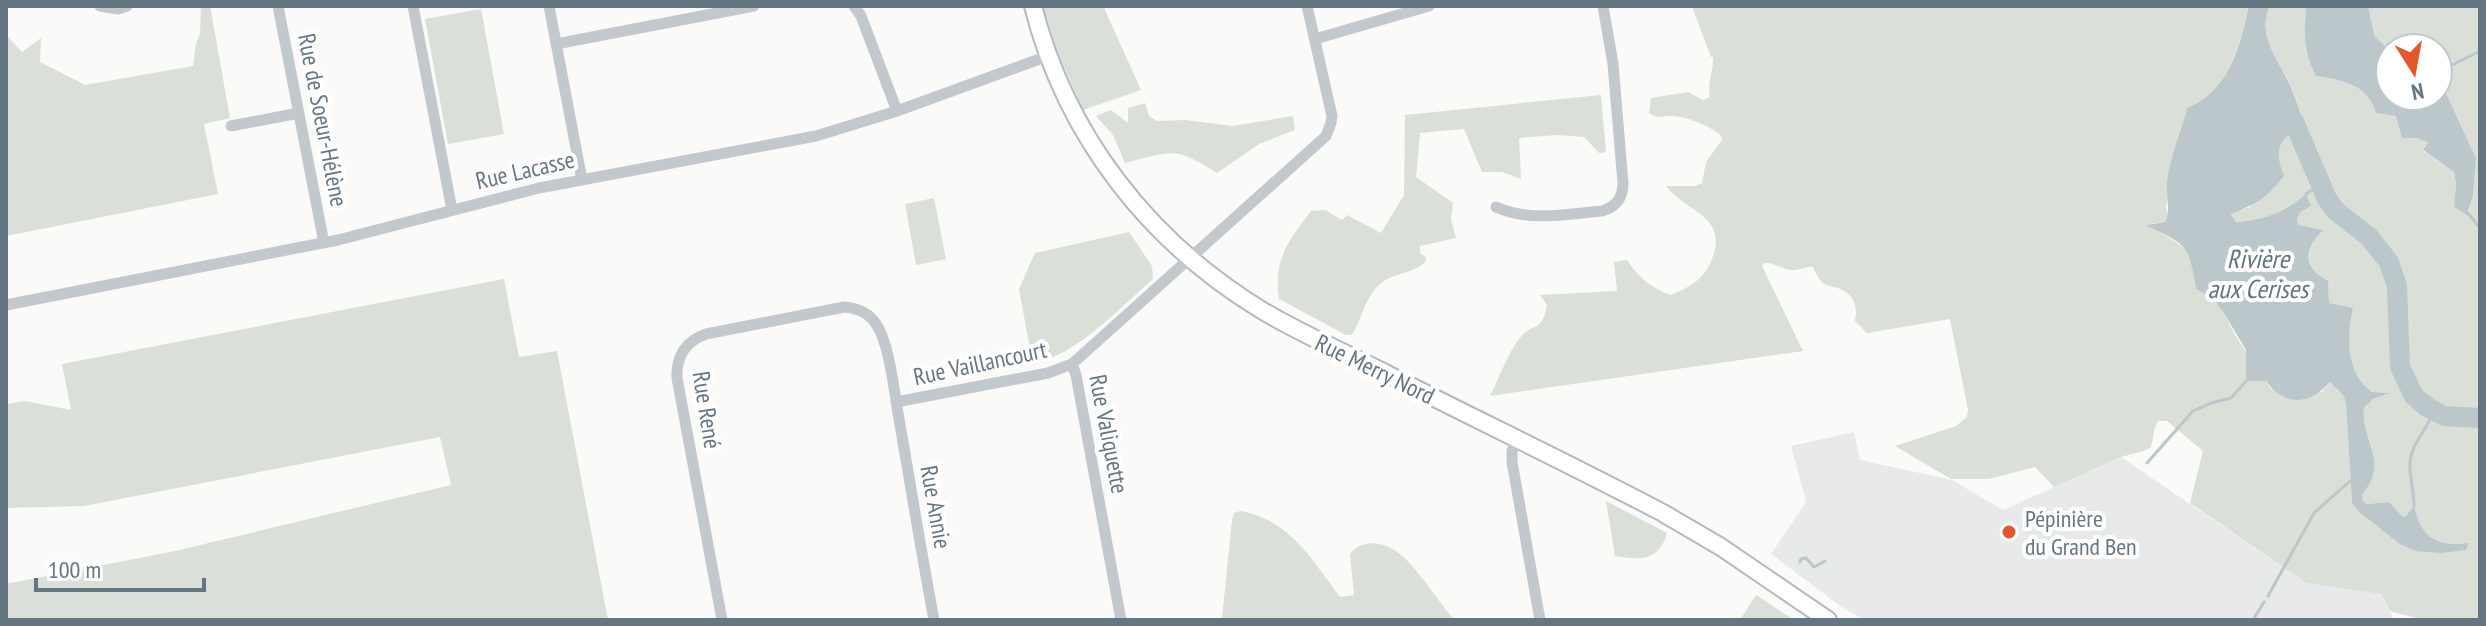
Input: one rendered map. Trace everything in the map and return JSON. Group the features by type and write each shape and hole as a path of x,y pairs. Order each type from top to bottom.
{"main road":[{"name":"Rue Merry Nord","path":"1033,6 1048,56 1076,119 1106,167 1141,212 1190,259 1237,294 1287,325 1693,530 1828,620"}],"street":[{"path":"100,6 118,9 127,6"},
{"name":"Rue de Soeur-Hélène","path":"278,6 324,243"},
{"path":"413,6 452,210"},
{"path":"549,6 582,180"},
{"path":"556,44 754,6"},
{"path":"854,6 861,16 897,111"},
{"name":"Rue Valiquette","path":"1121,620 1072,364 1326,136 1332,116 1307,6"},
{"path":"1315,39 1429,6"},
{"path":"1496,207 1519,215 1538,216 1606,210 1621,198 1623,183 1613,64 1603,6"},
{"name":"Rue Lacasse","path":"6,305 324,243 519,193 816,136 897,111 1048,56"},
{"path":"231,126 299,113"},
{"name":"Rue René","path":"722,620 677,378 678,362 685,347 706,334 852,308 865,313 879,328 896,402"},
{"name":"Rue Vaillancourt","path":"896,402 1048,373 1072,364"},
{"name":"Rue Annie","path":"896,402 934,620"},
{"path":"1516,438 1512,462 1540,620"}],"shaded area":[{"path":"201,6 210,6 230,118 204,124 218,194 6,236 6,35 22,52 41,38 40,62 85,85 193,66 200,34"},
{"path":"1043,6 1103,6 1141,90 1083,110 1057,52"},
{"path":"1692,6 2249,6 2236,52 2223,79 2202,100 2187,108 2166,207 2168,216 2165,222 2148,224 2189,251 2196,289 2212,298 2222,310 2271,389 2322,392 2330,382 2343,395 2352,503 2374,524 2416,551 2468,543 2439,542 2432,538 2421,526 2413,507 2406,517 2389,502 2367,504 2363,501 2362,495 2369,477 2364,408 2373,399 2387,393 2370,391 2360,382 2351,363 2353,309 2329,303 2328,282 2310,265 2312,245 2322,230 2298,226 2297,219 2306,194 2290,206 2264,217 2236,222 2231,213 2250,207 2278,160 2280,144 2287,135 2292,133 2305,143 2298,105 2270,46 2266,16 2270,6 2306,6 2306,42 2316,76 2361,90 2374,112 2396,116 2417,138 2428,143 2423,151 2454,172 2454,207 2468,214 2473,196 2476,158 2454,111 2454,32 2374,33 2368,6 2480,6 2480,620 2423,620 2390,611 2381,594 2306,583 2190,503 2203,451 2167,421 2158,421 2151,447 2054,487 2035,467 1989,479 1951,479 1895,446 1956,426 1967,417 1950,319 1867,333 1855,321 1856,310 1851,297 1823,283 1813,267 1795,270 1768,263 1762,266 1803,351 1490,396 1516,344 1524,333 1539,324 1545,314 1547,305 1540,295 1617,291 1614,262 1627,260 1646,282 1671,295 1696,282 1709,266 1716,245 1715,233 1703,216 1666,186 1695,186 1702,183 1706,162 1722,140 1720,134 1687,119 1649,113 1651,98 1688,92 1703,100 1710,97 1711,57"},
{"path":"481,9 504,134 448,144 425,19"},
{"path":"1601,95 1606,152 1599,153 1584,137 1557,135 1519,138 1521,179 1502,172 1482,172 1464,129 1420,133 1416,177 1453,203 1451,219 1456,238 1420,246 1420,254 1425,256 1426,261 1380,284 1371,295 1352,335 1346,335 1279,299 1280,262 1295,232 1311,211 1325,210 1342,220 1347,215 1381,233 1404,195 1405,115"},
{"path":"1145,103 1149,116 1157,121 1185,120 1233,126 1293,116 1295,130 1259,144 1217,173 1191,158 1173,153 1125,163 1113,135 1096,116 1111,110 1128,123 1128,108"},
{"path":"934,198 946,259 916,265 905,204"},
{"path":"1129,232 1152,266 1153,279 1082,340 1033,365 1019,289 1035,253"},
{"path":"504,279 519,357 557,351 608,620 6,620 6,584 175,551 451,485 440,437 84,506 6,508 6,404 25,401 71,410 62,364"},
{"name":"Pépinière du Grand Ben","path":"1854,432 1860,460 1952,480 2003,510 2121,457 2306,583 2381,594 2394,620 1864,620 1771,554 1806,502 1791,446"},
{"path":"1606,501 1667,533 1654,554 1640,558 1615,556"},
{"path":"1240,511 1257,516 1286,532 1340,597 1354,595 1350,554 1368,543 1389,547 1414,569 1454,620 1224,620 1232,520 1234,513"},
{"path":"1756,595 1794,620 1740,620"}],"water":[{"name":"Rivière aux Cerises","path":"2249,6 2270,6 2266,16 2267,36 2298,106 2305,144 2292,133 2286,137 2279,152 2284,176 2260,200 2231,214 2236,222 2264,217 2290,206 2306,194 2311,206 2300,212 2298,225 2323,230 2309,251 2310,264 2328,281 2329,303 2353,308 2349,342 2357,375 2372,392 2389,393 2373,399 2364,408 2374,472 2362,495 2363,501 2367,504 2389,502 2405,517 2414,506 2426,533 2439,541 2469,543 2466,550 2441,553 2416,551 2400,544 2359,512 2352,503 2343,395 2330,382 2306,399 2289,399 2266,381 2246,381 2246,350 2222,310 2212,298 2196,289 2188,254 2178,242 2146,225 2165,222 2168,214 2168,174 2187,108 2202,100 2223,79 2236,52"},
{"path":"2306,6 2368,6 2374,33 2374,108 2361,90 2316,76 2305,42"},
{"path":"2454,111 2476,158 2473,196 2467,215 2454,207 2454,172 2423,150 2428,143 2417,138 2402,138 2396,116 2376,113"}],"waterway":[{"path":"2454,64 2480,51"},
{"name":"Rivière aux Cerises","path":"2294,122 2327,199 2336,211 2369,237 2389,262 2397,286 2400,367 2414,396 2444,416 2480,418"},
{"path":"2306,194 2320,184"},
{"path":"2467,212 2480,228"},
{"path":"2147,463 2193,411 2231,398 2246,381"},
{"path":"2414,506 2411,455 2433,410"},
{"path":"2268,596 2314,513 2350,481"},
{"path":"1800,562 1806,558 1814,567 1825,561"},
{"path":"2253,620 2264,602"}],"place":[{"name":"Pépinière du Grand Ben","path":"2009,532"}]}
